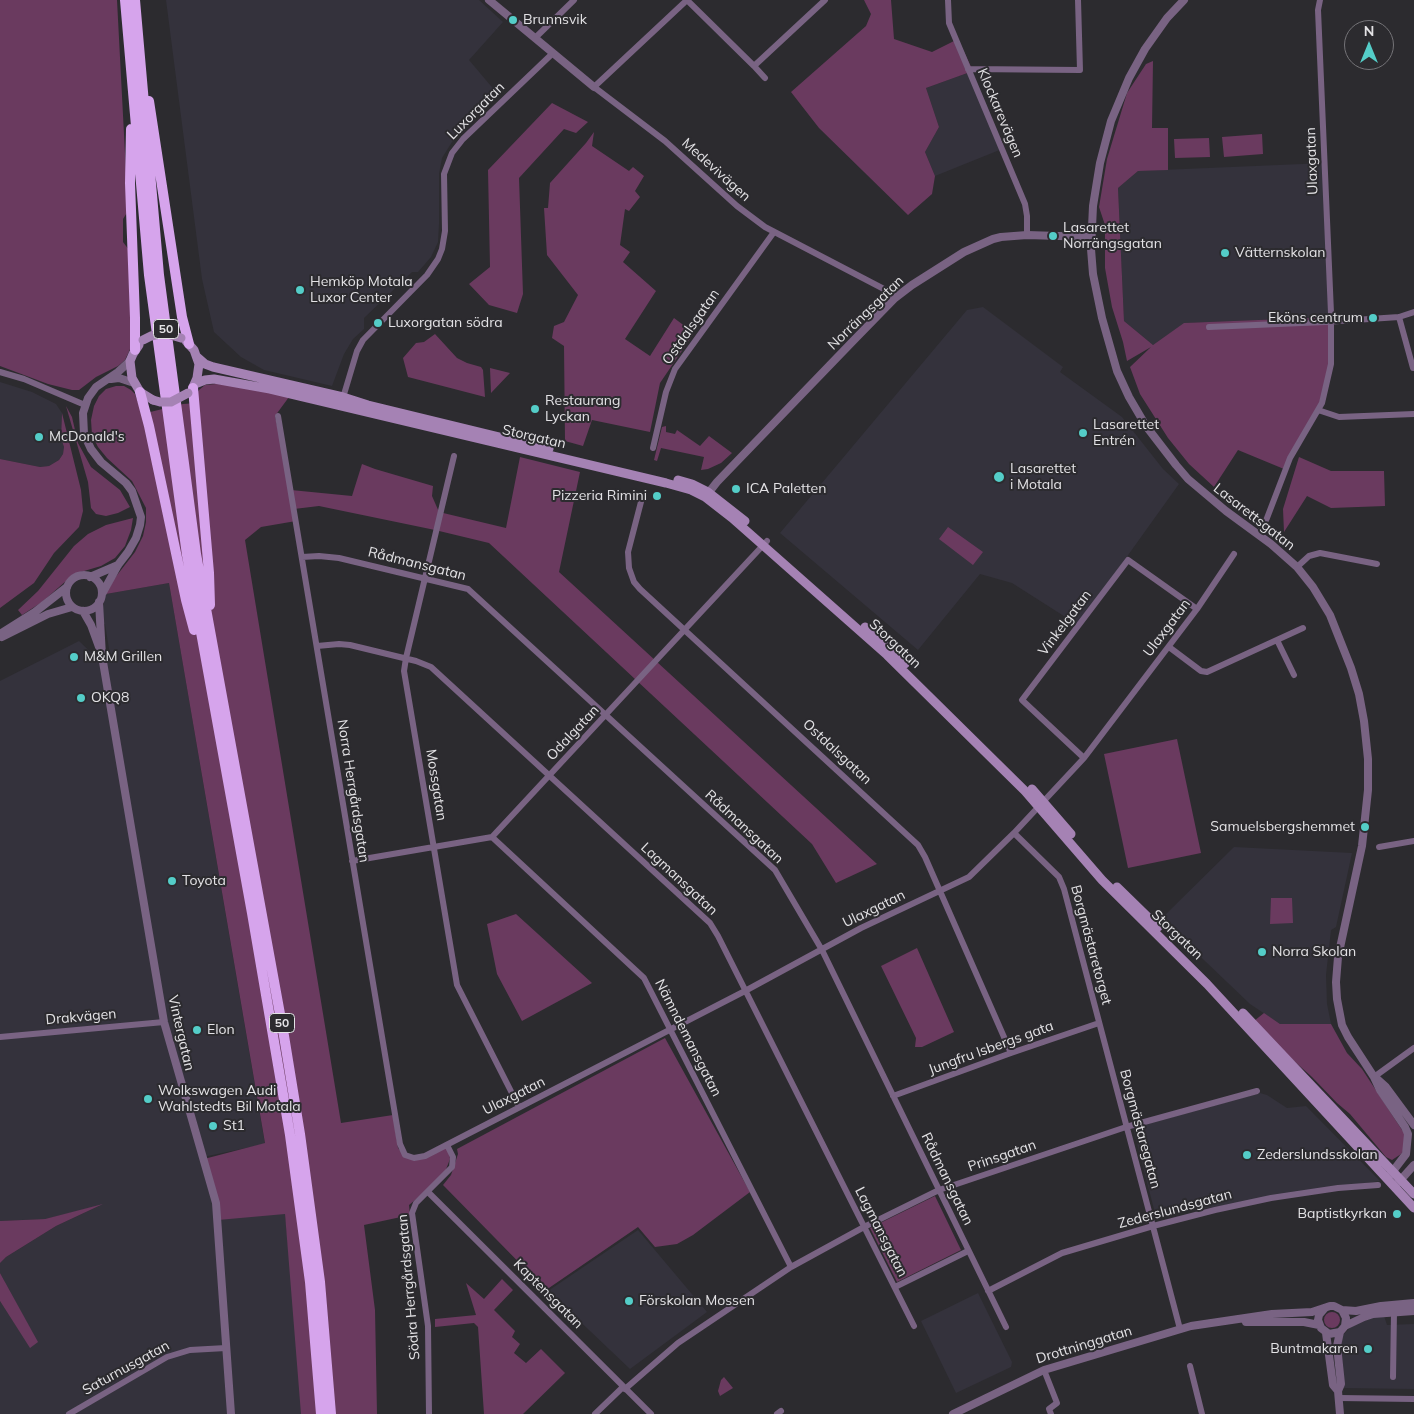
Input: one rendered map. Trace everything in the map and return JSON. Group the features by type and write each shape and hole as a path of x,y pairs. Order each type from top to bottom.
{"highway":[{"name":"50","path":"125,0 149,275 187,555 254,923 290,1135 310,1282 320,1414"},
{"name":"50","path":"135,0 159,275 196,554 264,922 300,1134 320,1282 331,1414"},
{"path":"137,21 185,340"},
{"path":"134,96 130,143 130,183 135,350"},
{"path":"192,388 209,573 210,636"},
{"name":"50","path":"140,392 186,600 212,700"}],"main road":[{"path":"164,333 185,340 197,357 199,371 192,388 171,402 152,400 140,392 130,373 130,362 135,350 143,340 155,334 164,333"},
{"name":"Storgatan","path":"197,357 205,364 213,367 342,402"},
{"name":"Storgatan","path":"192,388 205,380 227,380 378,408 673,478 692,484 707,494 892,650 1041,804 1111,880 1212,980 1398,1183 1414,1208"},
{"name":"Storgatan","path":"1398,1183 1414,1194"}],"street":[{"name":"Medevivägen","path":"489,0 594,87 665,142 743,211 774,232 882,288 895,298"},
{"path":"535,38 574,0"},
{"path":"594,87 687,0 765,78"},
{"path":"754,66 825,0"},
{"name":"Klockarevägen","path":"948,0 949,23 1025,204 1027,235"},
{"path":"968,69 1080,70 1078,0"},
{"name":"Lasarettsgatan","path":"1184,0 1167,18 1145,49 1120,97 1111,121 1100,163 1093,206 1091,237 1093,274 1106,336 1119,376 1134,406 1156,440 1188,479 1226,511 1259,534 1297,567 1322,601 1337,631 1357,686 1364,721 1368,778 1365,827 1338,957 1337,999 1342,1025 1348,1037 1374,1077 1380,1090 1405,1126 1408,1134 1406,1154 1390,1174"},
{"name":"Ulaxgatan","path":"1259,534 1290,458 1318,410 1325,394 1330,370 1331,321 1318,10 1320,0"},
{"name":"Luxorgatan","path":"342,402 357,351 363,340 427,275 438,259 445,231 444,174 452,153 464,139 553,53"},
{"name":"Ostdalsgatan","path":"652,448 666,392 675,369 774,232"},
{"name":"Norrängsgatan","path":"707,494 895,298 918,281 980,243 1002,236 1091,237"},
{"path":"1209,327 1398,317 1414,312"},
{"path":"1398,317 1413,368"},
{"path":"0,638 48,614 72,607 83,611 92,609 136,538 140,525 139,509 132,491 126,483 101,462 91,449 83,428 85,405 96,387 130,362"},
{"path":"0,372 24,379 85,405"},
{"path":"109,379 119,378 134,383"},
{"path":"1318,410 1330,415 1349,417 1414,414"},
{"name":"Norra Herrgårdsgatan","path":"278,416 400,1144 405,1155 418,1158"},
{"name":"Mossgatan","path":"454,456 404,671 458,989 520,1107"},
{"name":"Ostdalsgatan","path":"642,498 628,552 630,573 640,589 914,840 925,857 1011,1053"},
{"name":"Odalgatan","path":"492,837 765,543"},
{"path":"1297,567 1309,556 1320,553 1376,564"},
{"name":"Ulaxgatan","path":"418,1158 745,991 862,928 970,877 1084,758 1197,609 1234,554"},
{"name":"Rådmansgatan","path":"302,557 339,558 468,589 774,870 822,950 1006,1328"},
{"name":"Vinkelgatan","path":"1084,758 1022,700 1128,560 1197,609"},
{"path":"0,634 35,612 67,587 76,577 90,577 118,565"},
{"path":"90,577 100,587 100,598"},
{"path":"67,587 66,598 72,607"},
{"name":"Vintergatan","path":"100,598 102,656 164,1022 216,1203 231,1414"},
{"name":"Vintergatan","path":"83,611 91,624 102,656"},
{"path":"1169,647 1201,671 1207,672 1303,628"},
{"path":"1277,640 1294,676"},
{"name":"Lagmansgatan","path":"317,646 339,644 406,658 424,663 436,671 710,924 718,936 914,1326"},
{"name":"Borgmästaretorget","path":"1014,833 1059,877 1064,888 1098,1023"},
{"path":"352,861 492,837"},
{"name":"Nämndemansgatan","path":"492,837 640,974 647,983 790,1267"},
{"path":"1379,846 1414,841"},
{"name":"Drakvägen","path":"0,1037 164,1022"},
{"name":"Jungfru Isbergs gata","path":"893,1096 1098,1023"},
{"name":"Borgmästaregatan","path":"1098,1023 1180,1329"},
{"path":"1374,1077 1413,1051"},
{"name":"Lasarettsgatan","path":"1374,1077 1386,1087 1414,1125"},
{"name":"Prinsgatan","path":"596,1414 678,1343 790,1267 864,1227 939,1190 1126,1127 1257,1091"},
{"name":"Södra Herrgårdsgatan","path":"429,1414 428,1326 412,1213 416,1203 452,1167 453,1157 446,1145"},
{"path":"1398,1183 1414,1165"},
{"name":"Zederslundsgatan","path":"988,1292 1062,1253 1153,1226 1271,1198 1338,1188 1378,1185"},
{"name":"Kaptensgatan","path":"428,1192 651,1414"},
{"path":"894,1287 968,1251"},
{"path":"1338,1394 1333,1385 1326,1333 1319,1325 1319,1315 1325,1308 1334,1306 1342,1310 1356,1311 1414,1302"},
{"name":"Drottninggatan","path":"952,1414 1044,1370 1180,1329 1272,1314 1304,1313 1325,1308"},
{"path":"1340,1414 1338,1394 1341,1384 1337,1346 1346,1318 1342,1310"},
{"path":"1326,1333 1333,1334 1364,1317 1414,1311"},
{"path":"1393,1377 1394,1312"},
{"name":"Drottninggatan","path":"1230,1321 1304,1322 1319,1325"},
{"name":"Saturnusgatan","path":"69,1414 167,1357 190,1350 226,1348"},
{"path":"1190,1366 1202,1414"},
{"path":"1044,1370 1057,1403 1049,1409 1051,1414"},
{"path":"1338,1394 1414,1399"}],"shaded area":[{"path":"0,0 117,0 128,211 123,219 123,242 129,250 131,347 125,360 118,366 96,377 79,390 48,384 0,366"},
{"path":"166,0 479,0 503,22 469,60 496,92 469,117 469,126 452,142 442,158 439,174 438,242 431,257 418,272 412,272 364,318 364,329 353,339 344,354 332,386 264,370 241,357 214,332 202,279"},
{"path":"864,0 891,0 894,39 932,52 958,39 973,71 926,88 939,127 925,152 935,176 932,194 908,215 819,128 791,92 866,26 871,14"},
{"path":"1153,61 1152,128 1168,128 1168,170 1138,171 1118,188 1124,321 1153,345 1184,323 1332,317 1334,354 1320,412 1284,469 1238,450 1214,487 1189,464 1168,438 1140,394 1130,367 1151,347 1127,361 1112,307 1105,268 1105,225 1099,207 1107,159 1127,93 1146,64"},
{"path":"973,71 1002,149 935,176 925,152 939,127 926,88"},
{"path":"552,103 588,122 576,133 564,129 519,178 523,294 517,313 489,305 469,284 490,267 488,170"},
{"path":"594,132 592,146 629,171 633,167 644,176 635,191 640,197 629,211 625,209 620,245 630,252 623,262 656,291 625,339 650,356 674,318 694,333 660,383 650,432 592,420 583,446 565,441 564,346 552,338 554,326 564,322 578,295 547,255 544,208 548,208 550,183"},
{"path":"1262,134 1263,154 1224,157 1222,137"},
{"path":"1209,138 1210,157 1175,158 1174,139"},
{"name":"Vätternskolan","path":"1326,163 1332,317 1185,323 1153,345 1124,321 1118,188 1138,171"},
{"name":"Lasarettet i Motala","path":"983,307 1063,367 1060,372 1122,417 1163,469 1179,484 1078,625 1012,583 980,574 918,650 780,533 967,310"},
{"path":"435,334 457,358 481,367 483,370 485,397 408,377 403,358 416,343 424,342"},
{"path":"490,368 510,373 491,393"},
{"path":"0,382 32,392 56,404 62,413 61,438 64,447 63,454 59,460 49,466 40,467 0,459"},
{"path":"205,385 235,385 289,397 275,416 291,490 352,496 362,464 433,486 432,496 439,512 506,528 520,457 580,472 559,572 877,864 836,883 812,844 489,543 319,506 294,509 296,521 261,527 245,540 341,1123 393,1115 398,1148 404,1155 413,1159 448,1142 450,1159 445,1172 409,1205 410,1215 364,1225 375,1310 377,1414 301,1414 285,1214 218,1220 204,1159 265,1143 169,583 106,594 114,579 135,552 143,536 146,508 132,481 107,458 98,447 92,435 91,420 94,406 99,396 106,389 124,386 135,394 142,414 183,404 196,403 195,396 199,390"},
{"path":"66,406 72,417 78,443 91,467 120,490 130,507 106,516 96,514 91,508 88,482"},
{"path":"62,413 81,490 83,511 79,527 54,553 34,583 0,608 0,459 40,467 49,466 59,460 63,454 64,447 61,438"},
{"path":"666,426 666,432 675,434 677,430 700,446 709,436 732,453 721,463 701,470 704,457 661,448 657,461 654,460 662,427"},
{"path":"1299,457 1331,471 1384,471 1385,506 1331,508 1307,496 1284,532 1283,509"},
{"path":"133,518 125,546 115,558 101,566 74,574 42,602 22,615 18,610 38,591 74,546 88,534 106,525"},
{"path":"948,527 983,552 973,565 939,539"},
{"path":"169,583 265,1144 203,1157 285,1214 305,1414 0,1414 0,1301 30,1347 37,1342 0,1273 0,1263 6,1257 56,1226 99,1206 45,1219 0,1221 0,681 79,641 104,665 110,655 105,624 103,624 103,607 106,594"},
{"path":"1177,739 1201,853 1128,868 1104,754"},
{"name":"Norra Skolan","path":"1234,847 1352,853 1336,927 1331,930 1326,975 1327,1004 1331,1024 1280,1024 1250,1004 1161,919"},
{"path":"1271,898 1292,898 1293,923 1270,924"},
{"path":"516,914 592,983 522,1021 497,974 487,924"},
{"path":"917,948 954,1032 922,1047 915,1047 916,1038 881,966"},
{"path":"1264,1013 1280,1024 1331,1024 1347,1053 1362,1069 1404,1133 1404,1150 1401,1154 1392,1160 1386,1157 1350,1114 1254,1021"},
{"path":"665,1038 750,1192 693,1235 677,1244 655,1247 638,1227 546,1290 443,1185 451,1175 458,1154 457,1149"},
{"name":"Zederslundsskolan","path":"1260,1093 1267,1095 1287,1108 1306,1106 1380,1181 1156,1217 1133,1128"},
{"path":"935,1196 961,1250 897,1282 870,1228"},
{"path":"103,1204 56,1226 6,1257 0,1263 0,1221 45,1219"},
{"name":"Förskolan Mossen","path":"638,1230 707,1312 630,1369 548,1291"},
{"path":"0,1273 38,1342 30,1348 0,1301"},
{"path":"502,1279 513,1290 494,1310 515,1331 512,1337 520,1344 514,1353 526,1363 541,1349 565,1373 523,1414 484,1414 478,1327 474,1323 435,1327 435,1319 476,1315 466,1283 484,1299"},
{"path":"978,1293 1012,1362 1011,1367 956,1393 921,1321"},
{"path":"1329,1312 1335,1312 1340,1317 1338,1326 1329,1328 1324,1323 1324,1317"},
{"path":"1384,1316 1387,1325 1414,1324 1414,1389 1344,1388 1340,1345 1343,1335 1351,1327 1373,1317"},
{"path":"724,1377 733,1388 720,1396 718,1391 721,1380"}],"place":[{"name":"Brunnsvik","path":"513,20"},
{"name":"Lasarettet Norrängsgatan","path":"1053,236"},
{"name":"Vätternskolan","path":"1225,253"},
{"name":"Hemköp Motala Luxor Center","path":"300,290"},
{"name":"Eköns centrum","path":"1373,318"},
{"name":"Luxorgatan södra","path":"378,323"},
{"name":"Restaurang Lyckan","path":"535,409"},
{"name":"Lasarettet Entrén","path":"1083,433"},
{"name":"McDonald's","path":"39,437"},
{"name":"Lasarettet i Motala","path":"999,477"},
{"name":"ICA Paletten","path":"736,489"},
{"name":"Pizzeria Rimini","path":"657,496"},
{"name":"M&M Grillen","path":"74,657"},
{"name":"OKQ8","path":"81,698"},
{"name":"Samuelsbergshemmet","path":"1365,827"},
{"name":"Toyota","path":"172,881"},
{"name":"Norra Skolan","path":"1262,952"},
{"name":"Elon","path":"197,1030"},
{"name":"Wolkswagen Audi Wahlstedts Bil Motala","path":"148,1099"},
{"name":"St1","path":"213,1126"},
{"name":"Zederslundsskolan","path":"1247,1155"},
{"name":"Baptistkyrkan","path":"1397,1214"},
{"name":"Förskolan Mossen","path":"629,1301"},
{"name":"Buntmakaren","path":"1368,1349"}]}
